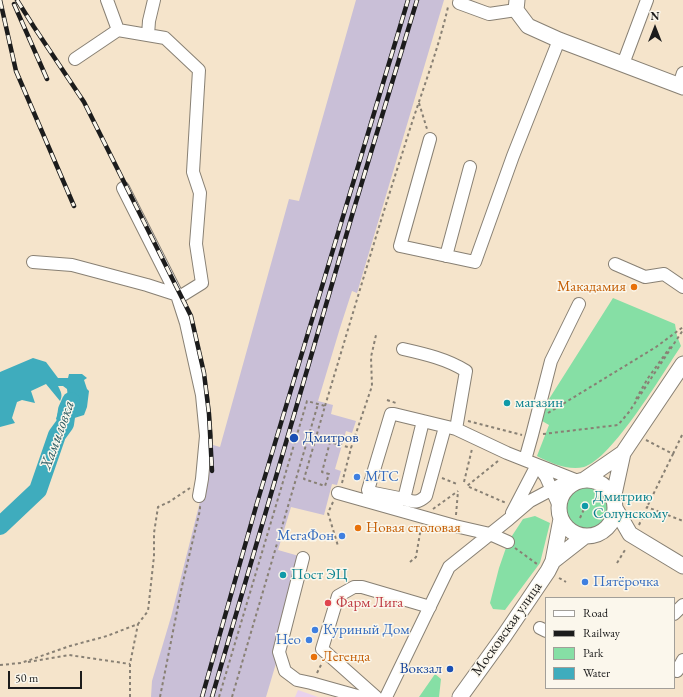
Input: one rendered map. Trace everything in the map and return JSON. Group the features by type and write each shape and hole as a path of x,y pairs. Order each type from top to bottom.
{"main road":[{"path":"516,5 528,26 559,40 623,64 682,81"},
{"name":"Московская улица","path":"553,561 561,498 564,491 623,453 683,364"},
{"name":"Московская улица","path":"460,697 508,631 553,561 591,534 605,529 610,523 613,516 623,453"},
{"path":"581,481 596,482 604,486 609,491 614,504 634,530 683,566"},
{"path":"560,512 569,530 577,534 634,530"}],"street":[{"path":"107,0 118,30"},
{"path":"148,35 149,22 154,0"},
{"path":"460,0 459,4 489,14 516,5"},
{"path":"623,64 647,0"},
{"path":"33,262 72,265 147,285 181,296 202,283 196,244 200,193 193,172 198,70 165,38 118,30 75,59"},
{"path":"430,139 400,246 475,262 512,156 559,40"},
{"path":"446,256 470,167"},
{"path":"123,188 177,295 186,323 202,396 206,436 199,496"},
{"path":"615,264 645,277 664,274 683,287"},
{"path":"525,460 551,361 579,304"},
{"path":"403,349 448,361 466,371 451,428 426,496 420,502 415,502 369,492 368,490 392,414 451,428 475,437 507,453 581,481"},
{"path":"404,499 423,421"},
{"path":"509,519 537,465"},
{"path":"537,465 546,477 560,512"},
{"path":"386,697 449,567 530,501 562,484 581,481"},
{"path":"338,493 455,526 490,534 508,542"},
{"path":"304,558 279,652 285,670 297,680 361,697"},
{"path":"376,697 322,649 338,596 354,587 362,587 430,607"},
{"path":"675,613 683,605"}],"path":[{"path":"351,448 330,442 322,472 329,474 325,486 304,479 378,229 418,102 443,30 450,0"},
{"path":"418,102 430,139"},
{"path":"535,421 656,347 683,328"},
{"path":"532,435 619,424 629,412 648,378 683,328"},
{"path":"338,546 328,512 342,484 351,448 372,386 371,357 376,335"},
{"path":"219,697 307,401 325,406"},
{"path":"232,697 318,404"},
{"path":"634,530 647,507 683,433"},
{"path":"464,482 475,437"},
{"path":"644,439 673,454"},
{"path":"507,453 467,486 515,506"},
{"path":"130,697 130,664 138,624 148,611 154,556 154,533 158,507 170,502 202,479"},
{"path":"410,562 416,557 422,516 458,491 455,526"},
{"path":"160,697 182,586 200,510 199,496"},
{"path":"647,507 683,521"},
{"path":"580,518 584,509"},
{"path":"508,542 538,565"},
{"path":"618,563 625,550"},
{"path":"558,577 566,582"},
{"path":"21,663 70,646 108,636 138,624"},
{"path":"0,665 69,655 130,664"}],"shaded area":[{"path":"356,0 444,0 357,293 352,291 318,401 333,405 331,414 356,421 352,433 346,431 335,469 341,471 337,485 332,484 324,515 291,507 278,550 299,556 277,660 266,697 151,697 152,681 171,617 207,474 206,443 220,447 289,199 299,201"},
{"path":"298,690 318,697 295,697"}],"green space":[{"path":"613,298 675,324 677,336 681,346 636,414 608,449 595,461 584,467 572,468 554,464 537,456 549,425 537,418"},
{"path":"582,484 592,484 601,488 607,494 611,503 611,513 607,522 601,528 592,532 582,532 573,528 567,522 563,513 563,503 567,494 573,488"},
{"path":"535,516 550,523 540,563 505,610 493,609 490,603 499,568 508,542 523,519"},
{"path":"435,674 441,679 439,697 419,697"}],"water":[{"path":"33,358 46,362 58,378 68,378 69,374 82,374 87,378 84,380 89,391 87,407 84,415 68,420 65,424 56,419 59,409 67,399 67,389 63,386 58,386 61,392 60,401 46,384 31,391 35,403 22,400 17,402 12,418 15,423 0,427 0,372"}],"waterway":[{"name":"Хамиловка","path":"0,526 38,490 57,435 65,424 67,410 71,401"}],"railway":[{"path":"0,0 16,71 74,206"},
{"path":"17,0 84,102 191,316 204,373 209,414 212,471"},
{"path":"202,697 257,503 408,0"},
{"path":"212,697 353,212 417,0"},
{"path":"14,4 47,79"}],"place":[{"name":"Макадамия","path":"634,287"},
{"name":"магазин","path":"507,403"},
{"name":"Дмитров","path":"294,438"},
{"name":"МТС","path":"357,477"},
{"name":"Дмитрию Солунскому","path":"585,506"},
{"name":"Новая столовая","path":"358,528"},
{"name":"МегаФон","path":"342,536"},
{"name":"Пост ЭЦ","path":"283,575"},
{"name":"Пятёрочка","path":"585,582"},
{"name":"Фарм Лига","path":"328,603"},
{"name":"Куриный Дом","path":"315,630"},
{"name":"Нео","path":"309,640"},
{"name":"Легенда","path":"314,657"},
{"name":"Вокзал","path":"450,669"}]}
